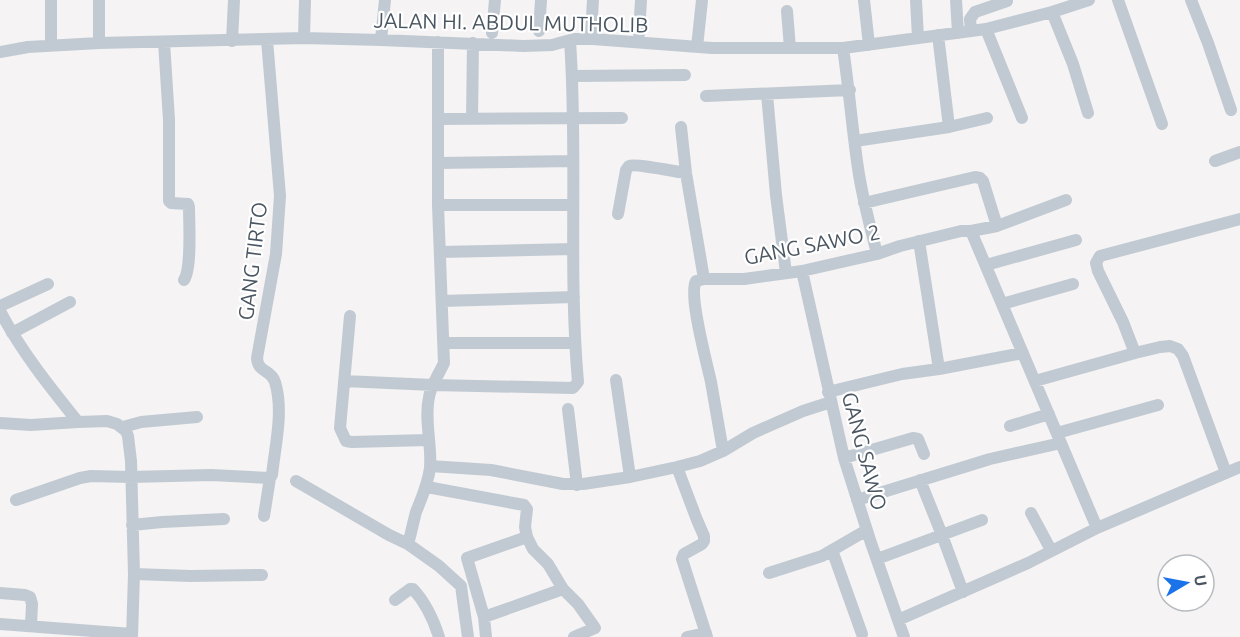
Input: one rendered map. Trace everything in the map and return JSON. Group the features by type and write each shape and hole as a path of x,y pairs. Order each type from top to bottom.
{"street":[{"path":"51,0 51,46"},
{"path":"99,0 99,43"},
{"path":"232,41 234,0"},
{"path":"304,38 305,0"},
{"path":"381,40 385,0"},
{"path":"492,33 495,0"},
{"path":"539,31 541,0"},
{"path":"591,32 593,0"},
{"path":"639,34 641,0"},
{"path":"697,47 702,0"},
{"path":"864,0 869,45"},
{"path":"916,0 918,38"},
{"path":"956,0 957,33"},
{"name":"JALAN HI. ABDUL MUTHOLIB","path":"0,52 28,47 99,43 304,38 524,46 552,45 574,39 593,39 697,47 843,48 986,29 1056,7 1089,0"},
{"path":"1118,0 1162,124"},
{"path":"1191,0 1231,110"},
{"path":"971,31 970,20 975,12 1007,1"},
{"path":"1056,7 1088,113"},
{"path":"787,11 790,48"},
{"path":"986,29 1022,118"},
{"path":"938,35 949,127"},
{"name":"GANG TIRTO","path":"264,516 279,418 274,380 270,374 261,369 257,358 276,254 280,196 267,40"},
{"path":"344,381 573,388 578,382 574,343 573,76 570,41"},
{"path":"164,42 169,120 169,201 188,204 189,207 189,254 187,275 184,280"},
{"path":"408,544 416,513 427,486 430,466 429,398 444,363 438,205 438,42"},
{"path":"472,119 473,44"},
{"path":"843,48 858,169 877,254"},
{"path":"573,76 685,75"},
{"path":"706,96 850,90"},
{"path":"767,94 786,273"},
{"path":"438,119 622,118"},
{"path":"855,141 949,127 987,118"},
{"path":"681,127 686,173 704,279 696,281 693,287 723,451"},
{"path":"1215,161 1240,152"},
{"path":"438,163 573,161"},
{"path":"618,214 628,167 632,165 686,173"},
{"path":"864,202 975,177 983,181 997,226"},
{"name":"GANG SAWO 2","path":"704,279 744,279 801,271 877,254 961,231 997,226 1066,200"},
{"path":"438,205 573,205"},
{"path":"1135,353 1098,270 1096,263 1100,256 1240,219"},
{"path":"971,231 1097,528"},
{"path":"986,265 1076,240"},
{"path":"920,241 939,369"},
{"path":"441,252 573,249"},
{"name":"GANG SAWO","path":"801,271 844,458 904,637"},
{"path":"48,284 0,309 12,333 42,377 78,422"},
{"path":"1002,304 1073,284"},
{"path":"442,301 574,297"},
{"path":"12,333 70,302"},
{"path":"350,316 340,428 346,441 429,440"},
{"path":"444,344 574,343"},
{"path":"1035,381 1135,353 1170,346 1178,349 1226,473"},
{"path":"430,466 491,470 577,485 630,477 700,461 830,397 902,374 1023,353"},
{"path":"616,380 630,477"},
{"path":"857,500 1158,405"},
{"path":"568,409 577,485"},
{"path":"1010,426 1049,414"},
{"path":"123,428 141,422 197,417"},
{"path":"0,423 31,425 107,422 123,428 128,436 130,448 134,574 132,635 0,624"},
{"path":"844,458 913,438 918,439 924,454"},
{"path":"677,467 704,536 704,542 684,554 682,560 707,635 687,637"},
{"path":"898,621 1028,563 1097,528 1240,467"},
{"path":"16,500 80,478 101,476 212,475 270,478"},
{"path":"920,480 963,592"},
{"path":"296,481 408,544 439,566 461,586 468,637"},
{"path":"427,486 524,505 527,509 525,527 527,537 533,549 548,564 563,589 578,604 595,628 574,637"},
{"path":"1031,513 1051,550"},
{"path":"132,525 224,519"},
{"path":"877,560 982,520"},
{"path":"769,573 822,556 867,530"},
{"path":"486,637 484,617 466,558 527,537"},
{"path":"832,550 862,634"},
{"path":"134,574 262,575"},
{"path":"395,600 413,589 428,608 439,637"},
{"path":"484,617 563,589"},
{"path":"0,593 30,597 31,626"}]}
